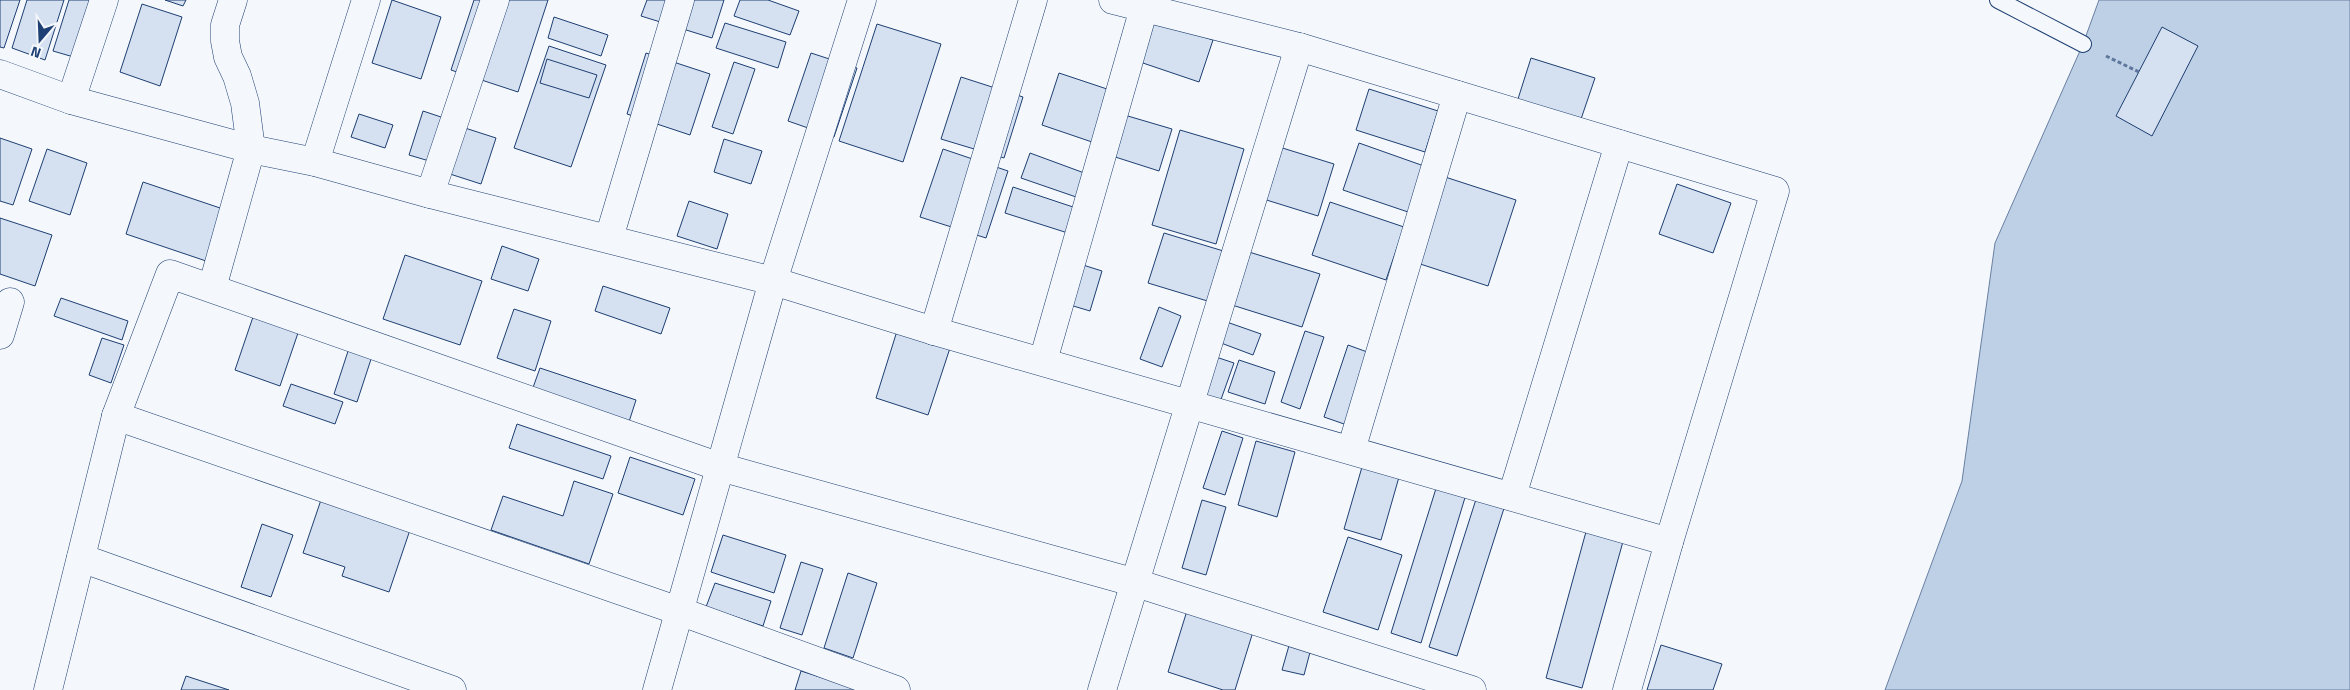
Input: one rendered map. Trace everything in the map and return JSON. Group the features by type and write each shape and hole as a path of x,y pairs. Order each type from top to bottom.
{"street":[{"path":"70,100 104,0"},
{"path":"212,288 251,149 245,102 237,76 228,57 226,41 225,26 233,0"},
{"path":"315,162 366,0"},
{"path":"430,194 495,0"},
{"path":"609,238 680,0"},
{"path":"657,690 773,281 862,0"},
{"path":"934,331 1033,0"},
{"path":"1113,0 1299,47 1775,192 1669,542 1627,690"},
{"path":"1044,361 1144,8"},
{"path":"1102,690 1299,47"},
{"path":"0,74 70,100 251,149 315,162 430,194 773,281 934,331 1189,402 1669,542"},
{"path":"1351,450 1457,95"},
{"path":"1512,496 1620,144"},
{"path":"48,690 116,416 170,274 720,466 1136,584 1472,690"},
{"path":"0,335 10,302"},
{"path":"116,416 679,611 896,690"},
{"path":"82,558 452,690"}],"lane":[{"path":"1998,0 2083,44"}],"path":[{"path":"2083,44 2139,72"}],"water":[{"path":"2099,0 2350,0 2350,690 1885,690 1962,481 1995,243 2083,44"}],"building":[{"path":"0,0 20,0 4,48 0,47"},
{"path":"27,0 64,0 45,60 12,48"},
{"path":"69,0 96,0 77,58 53,51"},
{"path":"165,0 186,0 183,6"},
{"path":"392,0 441,17 421,79 372,63"},
{"path":"474,0 548,0 518,92 451,70"},
{"path":"647,0 724,0 712,38 641,16"},
{"path":"740,0 768,0 799,11 790,35 734,16"},
{"path":"142,4 182,17 160,86 120,72"},
{"path":"554,17 608,35 601,56 548,38"},
{"path":"1148,18 1213,40 1199,82 1134,60"},
{"path":"725,23 786,42 778,68 716,48"},
{"path":"877,24 941,44 903,162 839,141"},
{"path":"2162,27 2198,46 2152,136 2116,116"},
{"path":"549,46 606,65 571,167 514,148"},
{"path":"646,53 710,74 690,135 627,114"},
{"path":"811,53 857,68 834,137 788,121"},
{"path":"1531,58 1595,78 1580,122 1517,102"},
{"path":"547,59 597,75 589,98 540,83"},
{"path":"734,62 755,69 733,134 712,127"},
{"path":"1059,73 1113,91 1095,143 1042,125"},
{"path":"961,77 1023,97 1004,158 941,139"},
{"path":"1369,89 1438,111 1425,152 1356,130"},
{"path":"423,111 450,120 436,163 409,155"},
{"path":"359,114 393,125 385,148 351,137"},
{"path":"1121,114 1172,129 1159,171 1109,155"},
{"path":"465,128 496,138 481,184 450,174"},
{"path":"1180,130 1244,149 1216,244 1152,225"},
{"path":"0,138 32,149 13,205 0,201"},
{"path":"724,139 762,151 751,184 714,172"},
{"path":"1359,143 1424,166 1408,212 1343,190"},
{"path":"1276,146 1334,164 1318,216 1260,198"},
{"path":"47,149 87,163 70,215 29,201"},
{"path":"943,149 1008,171 986,238 920,217"},
{"path":"1030,153 1087,174 1079,198 1021,178"},
{"path":"1442,176 1516,200 1488,286 1414,262"},
{"path":"143,182 229,211 212,263 126,234"},
{"path":"1677,184 1731,203 1713,253 1659,234"},
{"path":"1013,187 1079,209 1071,234 1005,213"},
{"path":"689,201 728,214 717,249 677,236"},
{"path":"1330,202 1404,227 1386,280 1312,255"},
{"path":"0,218 52,235 35,286 0,274"},
{"path":"1164,233 1230,253 1214,303 1148,283"},
{"path":"502,246 539,259 528,291 491,279"},
{"path":"1249,252 1320,274 1302,327 1232,305"},
{"path":"405,255 482,281 460,345 383,319"},
{"path":"1083,265 1102,271 1090,311 1070,305"},
{"path":"603,286 670,308 661,334 595,311"},
{"path":"61,298 128,321 122,340 54,316"},
{"path":"1159,307 1181,316 1162,367 1140,359"},
{"path":"514,309 551,321 535,371 497,358"},
{"path":"255,311 300,327 280,386 235,370"},
{"path":"1221,320 1261,334 1253,355 1213,340"},
{"path":"897,331 950,348 928,415 876,398"},
{"path":"1305,331 1324,337 1300,409 1281,402"},
{"path":"102,338 124,345 111,383 89,375"},
{"path":"352,339 375,347 357,402 334,394"},
{"path":"1348,345 1370,353 1347,425 1324,417"},
{"path":"1210,355 1234,363 1219,405 1196,396"},
{"path":"1239,360 1275,372 1265,404 1228,392"},
{"path":"540,368 636,400 627,428 530,396"},
{"path":"291,384 343,402 335,424 283,406"},
{"path":"517,424 611,456 603,479 509,448"},
{"path":"1222,431 1243,438 1225,495 1203,488"},
{"path":"1256,441 1295,452 1277,517 1238,505"},
{"path":"630,457 695,479 683,515 618,493"},
{"path":"1362,467 1399,477 1381,540 1344,529"},
{"path":"574,481 613,494 589,564 491,530 503,496 563,516"},
{"path":"1438,482 1467,491 1421,643 1391,633"},
{"path":"324,491 413,521 389,592 342,576 345,567 303,553"},
{"path":"1478,493 1506,502 1457,656 1429,647"},
{"path":"1202,500 1226,507 1206,575 1182,568"},
{"path":"262,524 293,535 271,597 241,587"},
{"path":"1587,528 1624,538 1582,688 1546,678"},
{"path":"723,535 786,555 774,593 711,572"},
{"path":"1348,537 1402,555 1378,630 1323,612"},
{"path":"801,562 823,569 802,635 780,628"},
{"path":"848,573 877,583 853,658 824,648"},
{"path":"715,583 771,601 763,626 706,607"},
{"path":"1190,601 1256,622 1235,690 1223,690 1168,672"},
{"path":"1292,635 1313,641 1304,675 1282,670"},
{"path":"1661,645 1722,664 1713,690 1647,690"},
{"path":"801,671 861,690 795,690"},
{"path":"186,676 229,690 181,690"}]}
